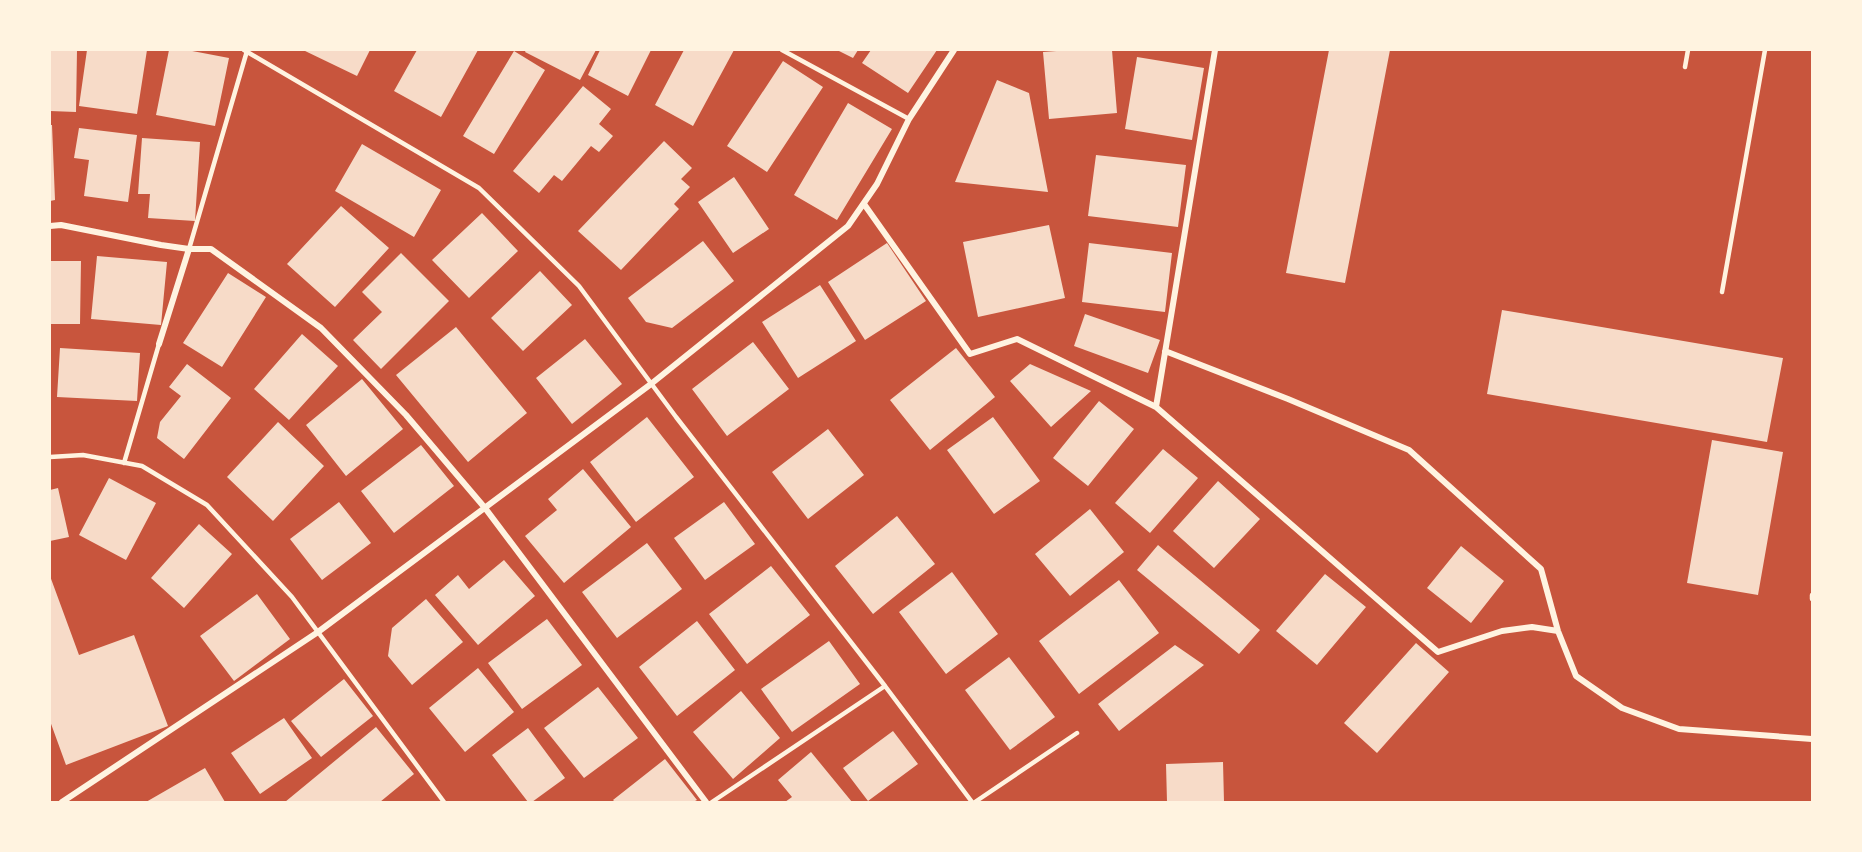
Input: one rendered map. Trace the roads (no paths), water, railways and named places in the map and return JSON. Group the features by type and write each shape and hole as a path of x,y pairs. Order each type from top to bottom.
{"street":[{"path":"62,802 318,632 651,384 848,226 877,184 909,119 954,50"},
{"path":"1156,407 1215,50"},
{"path":"864,204 970,354 1017,339 1156,407 1438,652 1502,631 1532,627 1558,631"},
{"path":"50,226 62,225 189,249 211,249 321,328 406,415 485,508 706,802"},
{"path":"159,344 189,249"},
{"path":"1165,351 1409,450 1541,569 1558,631 1576,676 1622,708 1679,729 1812,739"}],"lane":[{"path":"189,249 245,50 479,188 579,286 651,384 973,802 1077,733"},
{"path":"782,50 909,119"},
{"path":"1685,67 1688,50"},
{"path":"1722,292 1765,50"},
{"path":"124,463 159,344"},
{"path":"50,457 83,455 142,466 207,505 292,597 444,802"},
{"path":"712,802 885,686"}]}
